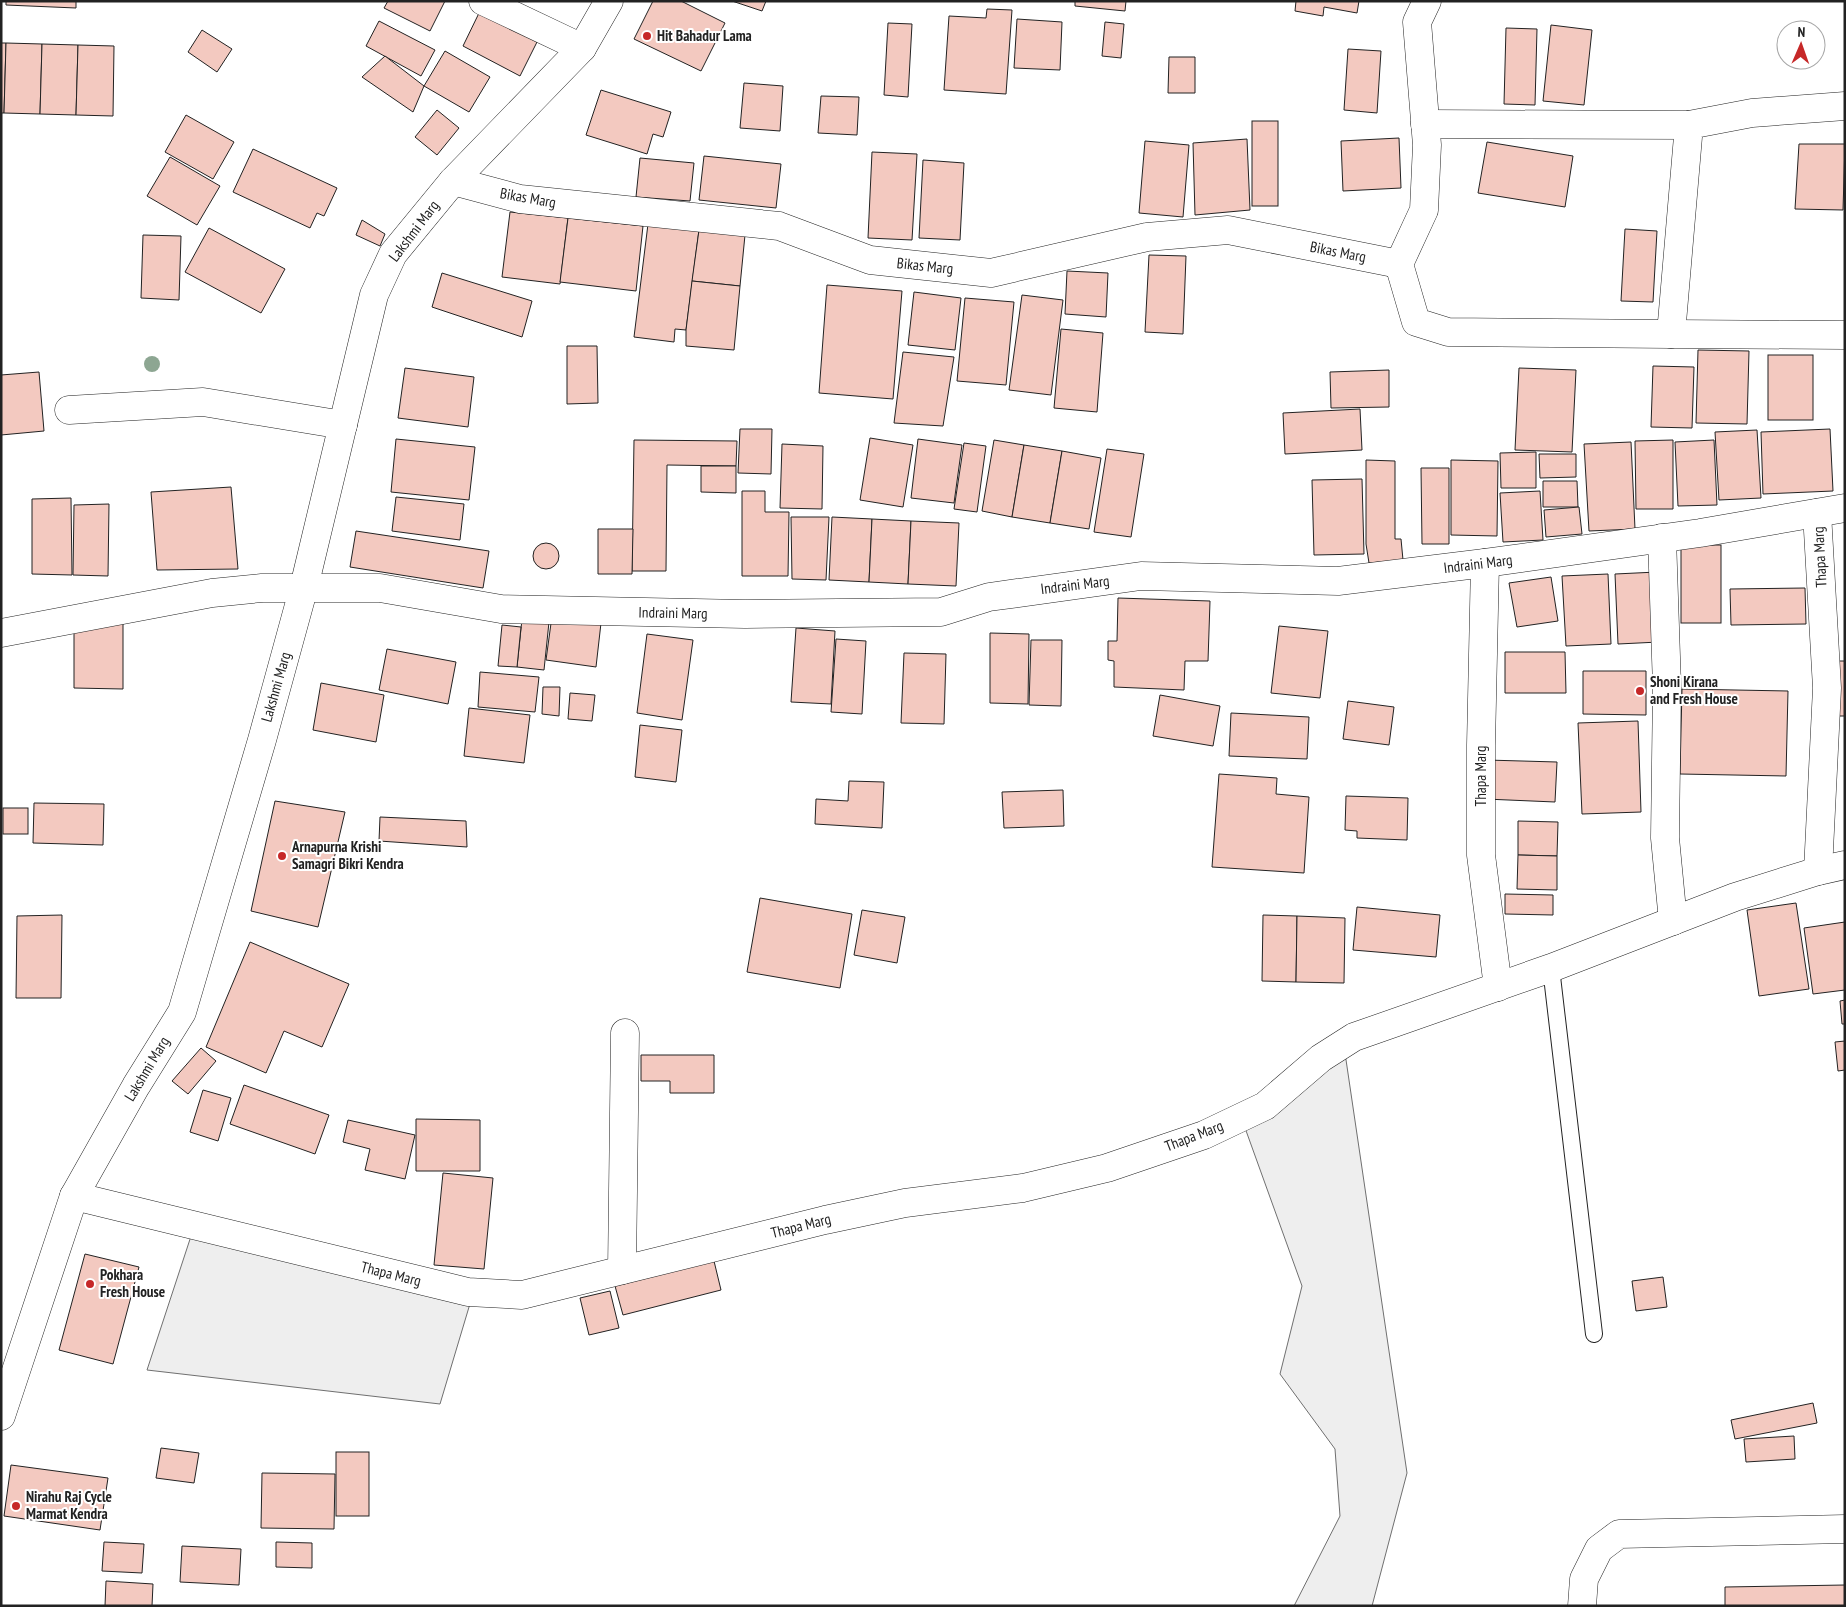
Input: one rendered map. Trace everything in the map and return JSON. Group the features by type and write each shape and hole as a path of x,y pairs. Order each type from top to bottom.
{"street":[{"path":"483,1 582,48"},
{"name":"Lakshmi Marg","path":"1,1416 74,1196 136,1086 182,1012 262,740 304,587 374,295 393,254 453,181 582,48 609,1"},
{"path":"1427,1 1417,22 1427,145 1424,210 1399,264 1416,322 1448,332 1845,335"},
{"path":"1425,124 1689,125 1752,113 1845,106"},
{"path":"1671,334 1689,125"},
{"name":"Bikas Marg","path":"453,181 520,199 779,226 870,260 990,273 1146,237 1228,230 1399,264"},
{"path":"69,410 203,402 343,425"},
{"name":"Indraini Marg","path":"1,633 212,593 262,588 304,587 380,588 501,609 745,614 941,612 989,596 1142,576 1338,581 1662,538 1845,508"},
{"name":"Thapa Marg","path":"1817,513 1827,688 1818,871"},
{"path":"1662,538 1667,687 1665,838 1673,921"},
{"name":"Thapa Marg","path":"1485,563 1481,745 1481,855 1498,987"},
{"name":"Thapa Marg","path":"74,1196 468,1292 522,1295 825,1220 905,1203 1023,1188 1107,1168 1204,1135 1265,1106 1321,1058 1354,1037 1551,968 1735,897 1818,871 1845,865"},
{"path":"622,1270 625,1033"},
{"path":"1582,1606 1584,1579 1599,1549 1619,1534 1845,1529"}],"lane":[{"path":"1551,968 1594,1334"}],"shaded area":[{"path":"1345,1053 1407,1473 1372,1606 1294,1606 1340,1516 1335,1449 1280,1374 1302,1286 1240,1114"},
{"path":"194,1227 472,1297 440,1404 147,1370"}],"building":[{"path":"6,1 76,1 76,8 6,5"},
{"path":"388,1 445,1 430,31 384,8"},
{"path":"653,1 681,1 725,23 701,71 634,39"},
{"path":"732,1 766,1 762,11"},
{"path":"1075,1 1126,1 1125,11 1075,6"},
{"path":"1296,1 1359,1 1357,13 1324,7 1323,16 1295,11"},
{"path":"987,9 1012,10 1006,94 944,90 949,16 986,18"},
{"path":"480,11 537,42 520,76 463,46"},
{"path":"1017,19 1062,22 1060,70 1014,68"},
{"path":"379,21 435,50 421,76 366,46"},
{"path":"1105,22 1124,24 1121,58 1102,56"},
{"path":"888,23 912,24 908,97 884,95"},
{"path":"1551,25 1592,30 1584,105 1543,101"},
{"path":"1506,28 1537,29 1535,105 1504,104"},
{"path":"202,30 232,49 217,72 188,52"},
{"path":"1,43 6,43 4,113 1,113"},
{"path":"6,43 42,44 40,114 4,113"},
{"path":"42,44 78,45 76,115 40,114"},
{"path":"78,45 114,46 113,116 76,115"},
{"path":"1348,49 1381,51 1377,113 1344,110"},
{"path":"445,51 490,77 469,112 424,86"},
{"path":"385,56 424,86 413,112 362,77"},
{"path":"1169,57 1195,57 1195,93 1168,93"},
{"path":"744,83 783,86 780,131 740,128"},
{"path":"601,90 671,112 663,137 653,134 647,154 586,135"},
{"path":"821,96 859,97 857,135 818,133"},
{"path":"437,110 459,128 437,155 415,137"},
{"path":"186,115 234,142 213,179 165,152"},
{"path":"1252,121 1278,121 1278,206 1252,206"},
{"path":"1399,138 1401,188 1343,191 1341,141"},
{"path":"1247,139 1250,210 1195,215 1193,143"},
{"path":"1145,141 1189,145 1183,217 1139,213"},
{"path":"1487,142 1573,156 1565,207 1478,193"},
{"path":"1799,144 1845,144 1843,210 1795,209"},
{"path":"253,149 337,188 324,216 317,213 310,228 233,192"},
{"path":"872,152 917,154 912,240 868,238"},
{"path":"704,156 781,164 776,208 699,200"},
{"path":"170,157 220,186 197,225 147,196"},
{"path":"640,158 694,163 690,201 636,197"},
{"path":"923,160 964,163 960,240 919,238"},
{"path":"510,212 568,218 560,284 502,277"},
{"path":"568,218 643,226 636,291 560,282"},
{"path":"362,220 385,234 380,246 356,235"},
{"path":"648,224 699,230 686,330 675,329 674,342 634,337"},
{"path":"209,228 285,269 261,313 185,272"},
{"path":"1625,229 1657,231 1653,302 1621,301"},
{"path":"699,230 745,235 740,286 692,281"},
{"path":"143,235 181,236 179,300 141,298"},
{"path":"1149,255 1186,256 1183,334 1145,332"},
{"path":"1067,271 1108,273 1106,317 1065,314"},
{"path":"442,273 532,301 522,337 432,307"},
{"path":"692,281 740,286 734,350 686,346"},
{"path":"827,285 902,291 893,399 819,393"},
{"path":"914,292 961,298 955,350 908,345"},
{"path":"1022,295 1063,300 1051,395 1009,390"},
{"path":"965,298 1014,302 1006,385 957,381"},
{"path":"1061,329 1103,333 1097,412 1054,408"},
{"path":"567,346 597,346 598,403 567,404"},
{"path":"1698,350 1749,351 1747,424 1696,423"},
{"path":"903,352 954,357 943,426 894,423"},
{"path":"1768,355 1813,355 1813,420 1768,420"},
{"path":"1653,366 1694,367 1692,428 1651,427"},
{"path":"405,368 474,377 468,427 398,418"},
{"path":"1519,368 1576,370 1572,452 1515,450"},
{"path":"1389,370 1389,407 1331,408 1330,372"},
{"path":"39,372 44,431 1,435 1,375"},
{"path":"1360,409 1362,450 1285,454 1283,413"},
{"path":"740,429 772,429 771,474 738,473"},
{"path":"1830,429 1833,491 1763,494 1761,432"},
{"path":"1757,430 1761,498 1719,500 1715,432"},
{"path":"870,438 913,445 903,507 860,500"},
{"path":"396,439 475,447 469,500 391,492"},
{"path":"918,439 962,445 954,503 911,498"},
{"path":"634,440 737,441 736,466 667,465 666,571 632,571"},
{"path":"994,440 1024,445 1012,517 982,511"},
{"path":"1673,440 1673,509 1636,509 1635,441"},
{"path":"1714,440 1717,505 1678,506 1675,442"},
{"path":"1631,442 1635,529 1589,531 1584,444"},
{"path":"964,443 986,446 977,512 954,509"},
{"path":"782,444 823,446 822,509 780,508"},
{"path":"1024,445 1062,451 1050,523 1012,517"},
{"path":"1107,449 1144,454 1131,537 1094,532"},
{"path":"1062,451 1101,458 1089,529 1050,523"},
{"path":"1536,452 1536,488 1501,488 1500,453"},
{"path":"1539,454 1576,454 1576,477 1540,478"},
{"path":"1366,460 1395,461 1395,539 1401,539 1403,560 1369,563 1366,544"},
{"path":"1451,460 1498,461 1497,536 1451,535"},
{"path":"701,466 736,466 736,493 701,492"},
{"path":"1421,468 1449,468 1449,544 1422,544"},
{"path":"1362,479 1364,554 1314,555 1312,480"},
{"path":"1543,481 1577,481 1578,507 1543,507"},
{"path":"231,487 238,569 157,570 151,492"},
{"path":"742,491 765,491 765,512 789,512 788,576 742,576"},
{"path":"1540,491 1543,540 1503,542 1500,493"},
{"path":"396,497 464,504 460,540 392,531"},
{"path":"71,498 72,575 32,574 32,499"},
{"path":"109,504 108,576 73,575 74,505"},
{"path":"1579,507 1582,534 1546,537 1544,510"},
{"path":"791,517 829,517 826,580 792,579"},
{"path":"832,517 872,519 869,582 829,580"},
{"path":"872,519 911,521 908,584 869,582"},
{"path":"911,521 959,523 956,586 908,584"},
{"path":"598,529 633,529 632,574 598,574"},
{"path":"356,531 489,551 483,588 350,567"},
{"path":"546,543 555,547 559,556 555,565 546,569 537,565 533,556 537,547"},
{"path":"1681,545 1721,545 1721,623 1681,623"},
{"path":"1657,572 1659,642 1618,644 1615,574"},
{"path":"1608,574 1611,644 1566,646 1562,576"},
{"path":"1551,577 1558,621 1517,627 1509,583"},
{"path":"1805,588 1806,624 1731,625 1730,589"},
{"path":"1118,598 1210,601 1208,661 1185,661 1184,690 1114,687 1114,661 1108,660 1108,641 1117,641"},
{"path":"552,616 601,623 596,667 546,660"},
{"path":"522,619 549,622 544,670 517,667"},
{"path":"123,620 123,689 74,688 74,621"},
{"path":"502,625 521,627 517,667 498,666"},
{"path":"1279,626 1328,631 1320,698 1271,693"},
{"path":"796,628 835,631 831,704 791,702"},
{"path":"990,633 1029,634 1028,704 990,703"},
{"path":"647,634 693,640 682,720 637,713"},
{"path":"836,639 866,641 862,714 831,712"},
{"path":"1031,640 1062,640 1061,706 1029,705"},
{"path":"387,649 456,662 448,704 379,690"},
{"path":"1505,652 1565,652 1566,693 1505,693"},
{"path":"904,653 946,654 944,724 901,723"},
{"path":"1836,661 1845,661 1845,716 1838,716"},
{"path":"1583,671 1646,671 1646,715 1583,714"},
{"path":"480,672 539,677 535,712 478,707"},
{"path":"321,683 384,695 376,742 313,730"},
{"path":"543,687 560,687 559,716 542,714"},
{"path":"1682,689 1788,691 1786,776 1680,774"},
{"path":"570,693 595,695 592,721 568,719"},
{"path":"1160,695 1220,706 1213,746 1153,736"},
{"path":"1348,701 1394,707 1389,745 1343,739"},
{"path":"469,708 530,715 524,763 464,756"},
{"path":"1231,713 1309,717 1307,759 1229,756"},
{"path":"1638,721 1641,812 1582,814 1578,723"},
{"path":"640,725 682,730 676,782 635,777"},
{"path":"1486,760 1557,762 1555,802 1485,799"},
{"path":"1219,774 1277,778 1276,794 1309,797 1304,873 1212,867"},
{"path":"849,781 884,782 882,828 815,824 816,799 848,801"},
{"path":"1063,790 1064,826 1004,828 1002,792"},
{"path":"1346,796 1408,798 1407,840 1357,838 1357,831 1345,830"},
{"path":"275,801 345,812 318,927 251,911"},
{"path":"34,803 104,804 103,845 33,843"},
{"path":"3,808 28,808 28,834 3,834"},
{"path":"380,817 466,821 467,847 379,841"},
{"path":"1518,821 1558,822 1557,856 1518,855"},
{"path":"1518,855 1557,856 1557,890 1517,889"},
{"path":"1505,894 1553,895 1553,915 1505,914"},
{"path":"760,898 852,914 840,988 747,972"},
{"path":"1796,903 1809,989 1759,996 1747,910"},
{"path":"1357,907 1440,915 1436,957 1353,950"},
{"path":"862,910 905,917 897,963 854,955"},
{"path":"62,915 61,998 16,998 17,916"},
{"path":"1263,915 1297,916 1296,982 1262,981"},
{"path":"1297,916 1345,918 1344,983 1296,982"},
{"path":"1845,922 1845,990 1813,994 1804,928"},
{"path":"250,942 349,984 322,1047 284,1031 266,1073 206,1047"},
{"path":"1845,1000 1845,1024 1842,1024 1840,1001"},
{"path":"1845,1041 1845,1070 1838,1071 1835,1042"},
{"path":"201,1048 216,1061 188,1094 172,1081"},
{"path":"641,1055 714,1055 714,1093 670,1093 670,1081 641,1081"},
{"path":"244,1085 329,1115 315,1154 230,1124"},
{"path":"203,1090 231,1098 218,1141 190,1132"},
{"path":"416,1119 480,1120 480,1171 416,1171"},
{"path":"348,1120 415,1135 405,1179 365,1170 370,1149 343,1142"},
{"path":"443,1173 493,1178 484,1269 434,1265"},
{"path":"85,1254 139,1267 113,1364 59,1350"},
{"path":"714,1261 721,1290 623,1315 615,1286"},
{"path":"1663,1277 1667,1307 1636,1311 1632,1281"},
{"path":"610,1291 619,1328 589,1335 580,1298"},
{"path":"1813,1403 1817,1423 1735,1439 1731,1420"},
{"path":"1794,1436 1795,1459 1746,1462 1744,1439"},
{"path":"161,1448 199,1453 194,1483 156,1478"},
{"path":"336,1452 369,1452 369,1516 336,1516"},
{"path":"11,1465 108,1478 100,1530 4,1516"},
{"path":"262,1473 335,1474 334,1529 261,1528"},
{"path":"104,1542 144,1544 142,1573 102,1571"},
{"path":"276,1542 312,1543 312,1568 276,1567"},
{"path":"182,1546 241,1549 239,1585 180,1582"},
{"path":"106,1581 153,1584 152,1606 105,1606"},
{"path":"1845,1585 1845,1606 1725,1606 1725,1587"}],"place":[{"name":"Hit Bahadur Lama","path":"647,36"},
{"name":"Shoni Kirana and Fresh House","path":"1640,691"},
{"name":"Arnapurna Krishi Samagri Bikri Kendra","path":"282,856"},
{"name":"Pokhara Fresh House","path":"90,1284"},
{"name":"Nirahu Raj Cycle Marmat Kendra","path":"16,1506"}]}
